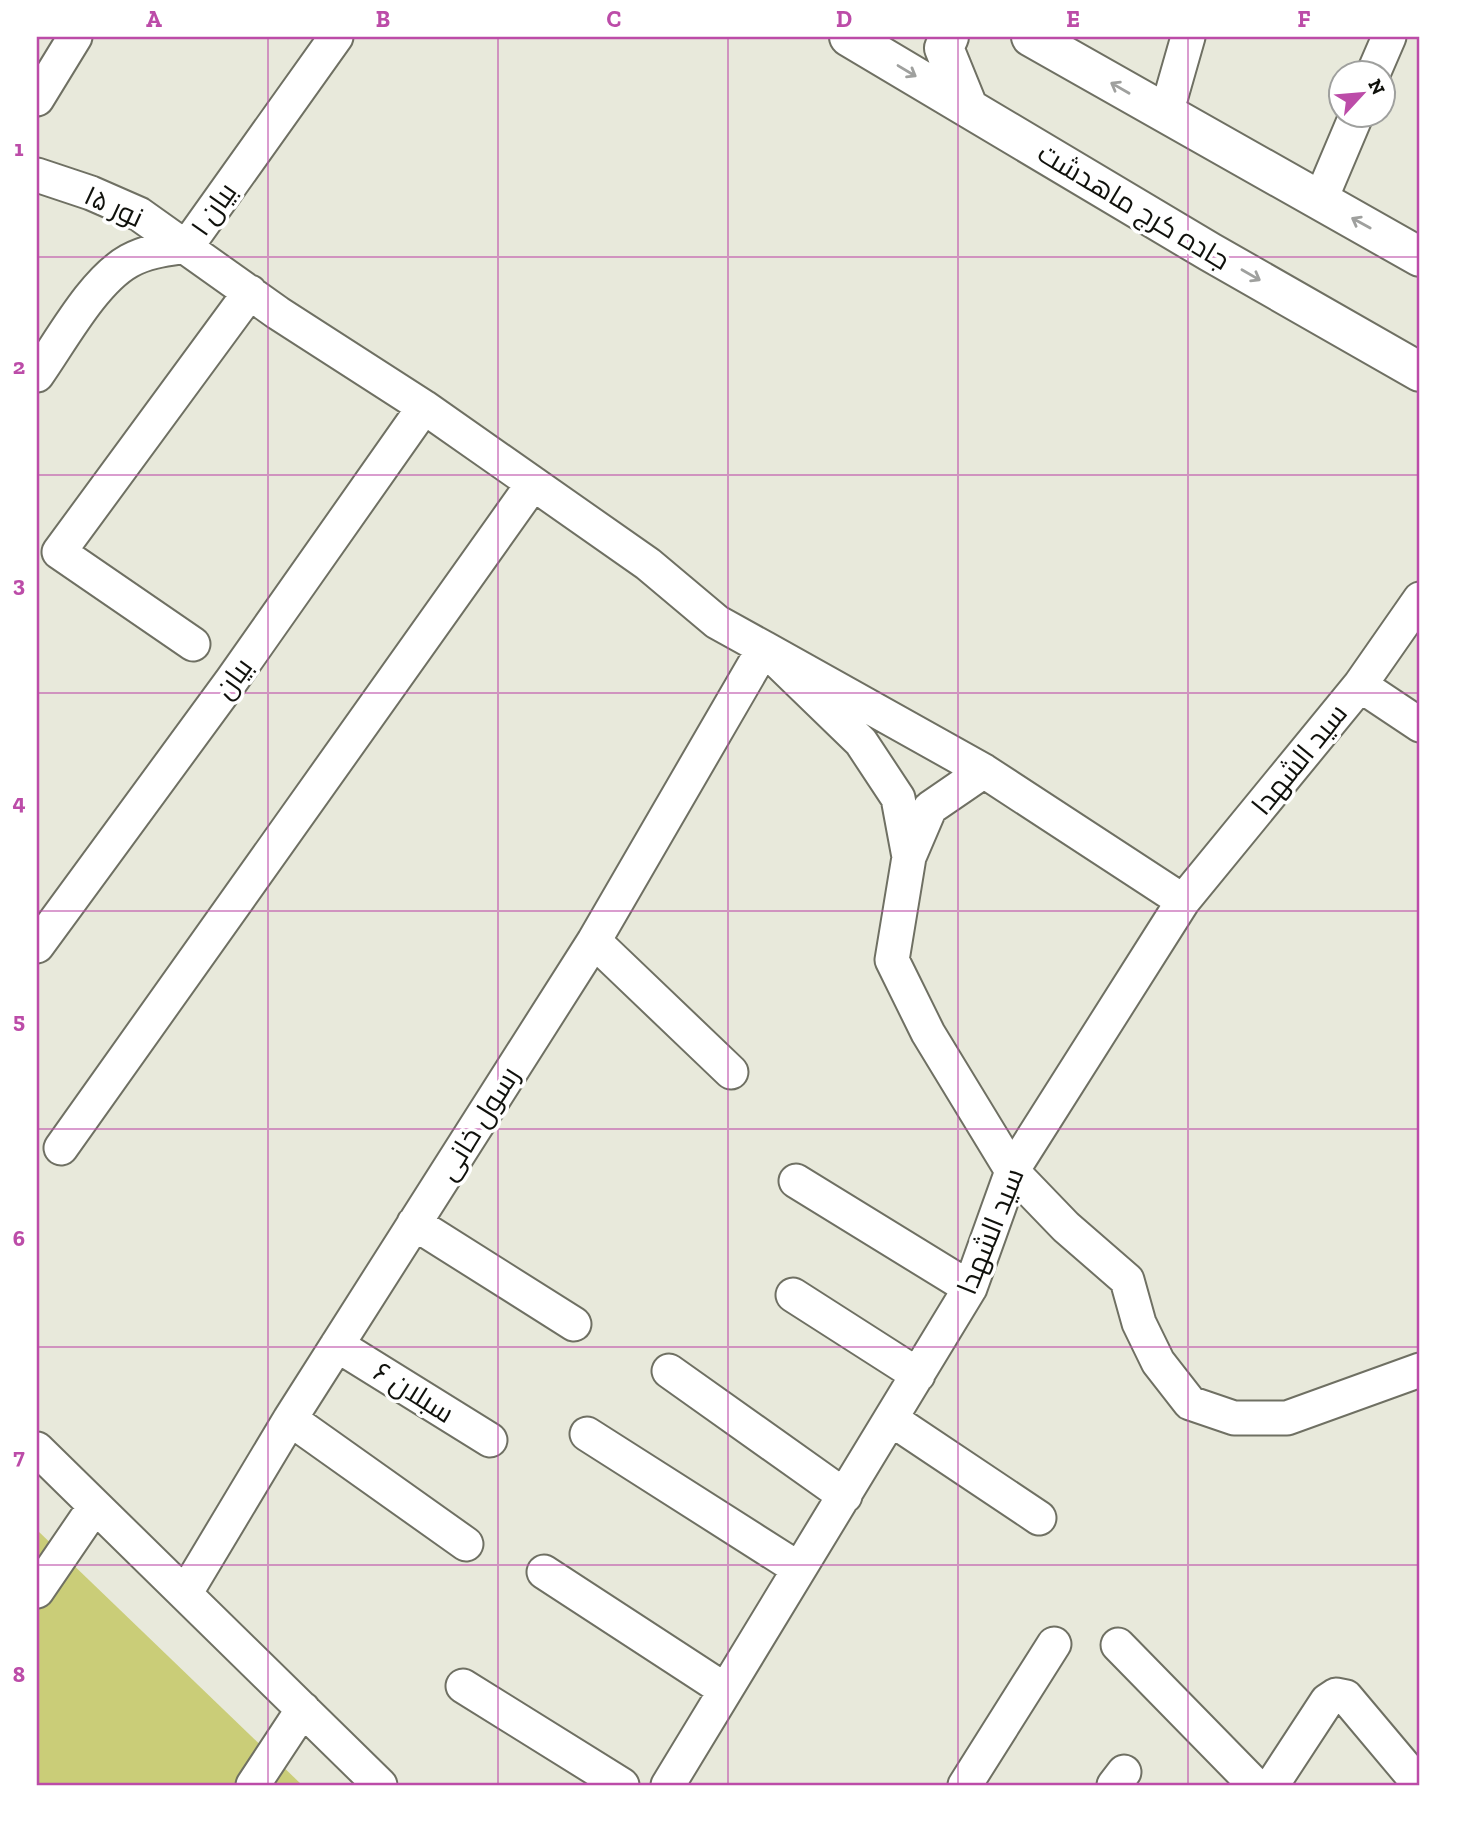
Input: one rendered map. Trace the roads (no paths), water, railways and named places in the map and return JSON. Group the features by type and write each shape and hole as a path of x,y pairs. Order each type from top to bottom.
{"main road":[{"name":"جاده کرج ماهدشت","path":"849,37 1210,252 1420,372"},
{"path":"949,37 944,47 968,107"},
{"path":"1031,37 1420,257"}],"street":[{"path":"37,99 75,37"},
{"name":"بیان ۱","path":"37,375 103,283 128,261 153,251 187,246 336,37"},
{"path":"1166,114 1188,37"},
{"path":"1379,60 1389,37"},
{"path":"1320,201 1350,130"},
{"name":"نور ۱۵","path":"37,175 91,193 139,214 250,292 424,407 648,564 716,622 764,648"},
{"path":"193,644 60,552 250,292"},
{"name":"بیان","path":"37,946 232,680 424,407"},
{"path":"61,1148 532,485"},
{"name":"سید الشهدا","path":"668,1785 970,1288 1012,1171 1183,901 1360,685 1420,599"},
{"path":"764,648 984,771 1183,901"},
{"path":"764,648 861,742 898,798 909,857"},
{"name":"رسول خانی","path":"185,1594 290,1419 594,941 764,648"},
{"path":"1360,685 1420,725"},
{"path":"984,771 930,808 909,857 892,960 928,1033 1012,1171 1066,1227 1127,1280 1139,1323 1158,1362 1190,1403 1234,1418 1287,1418 1420,1370"},
{"path":"594,941 731,1072"},
{"path":"796,1181 970,1288"},
{"path":"414,1223 574,1324"},
{"path":"793,1295 918,1376"},
{"name":"سبلان ۶","path":"337,1345 490,1440"},
{"path":"668,1371 845,1496"},
{"path":"290,1419 466,1544"},
{"path":"891,1419 1039,1518"},
{"path":"587,1434 799,1569"},
{"path":"37,1449 380,1785"},
{"path":"37,1591 95,1506"},
{"path":"544,1572 726,1690"},
{"path":"965,1785 1054,1644"},
{"path":"1118,1644 1255,1785"},
{"path":"463,1686 622,1785"},
{"path":"1272,1785 1327,1701 1336,1695 1346,1697 1420,1785"},
{"path":"253,1785 303,1709"}]}
